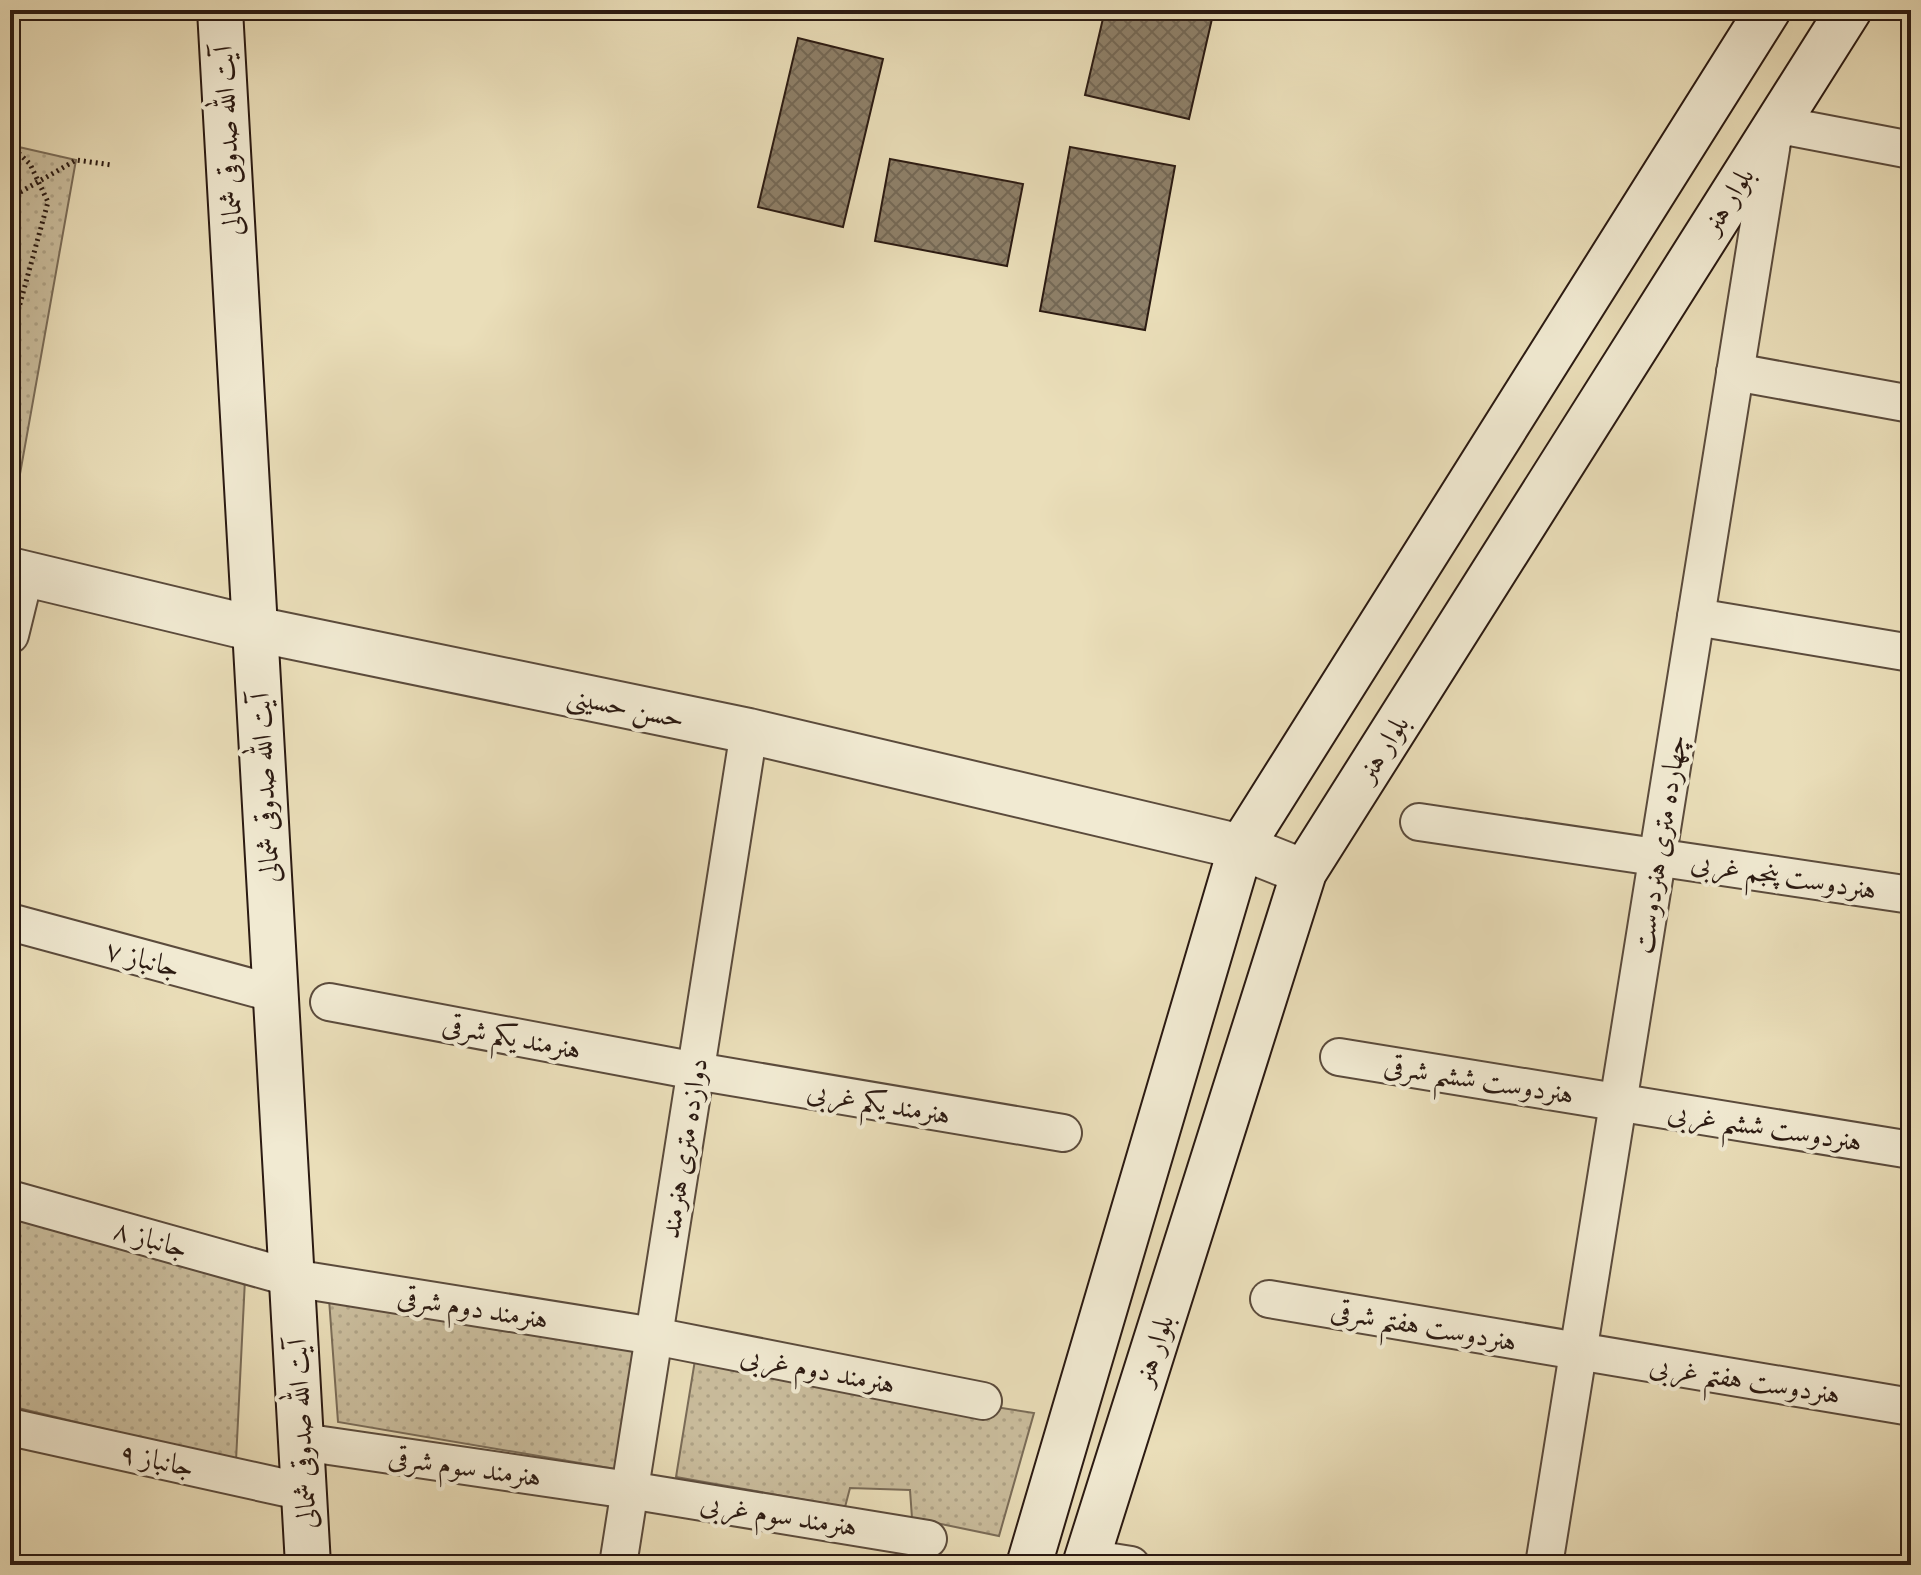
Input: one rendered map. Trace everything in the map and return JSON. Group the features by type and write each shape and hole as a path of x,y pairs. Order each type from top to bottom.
{"main road":[{"name":"آیت الله صدوقی شمالی","path":"220,10 308,1565"},
{"name":"بلوار هنر","path":"1029,1565 1241,847 1768,10"},
{"name":"بلوار هنر","path":"1086,1561 1304,872 1849,10"},
{"name":"حسن حسینی","path":"18,572 255,629 749,731 1241,847 1304,872"}],"street":[{"path":"1775,124 1911,150"},
{"name":"چهارده متری هنردوست","path":"1544,1565 1775,124"},
{"path":"1735,372 1911,404"},
{"path":"10,635 18,572"},
{"path":"1696,617 1911,653"},
{"name":"دوازده متری هنرمند","path":"618,1565 749,731"},
{"name":"هنردوست پنجم غربی","path":"1419,822 1658,855 1911,895"},
{"name":"جانباز ۷","path":"10,922 276,994"},
{"name":"هنرمند یکم شرقی","path":"329,1002 696,1071"},
{"name":"هنردوست ششم شرقی","path":"1339,1057 1618,1102"},
{"name":"هنرمند یکم غربی","path":"696,1071 1063,1133"},
{"name":"هنردوست ششم غربی","path":"1618,1102 1911,1150"},
{"name":"جانباز ۸","path":"10,1199 292,1278"},
{"name":"هنرمند دوم شرقی","path":"292,1278 654,1336"},
{"name":"هنردوست هفتم شرقی","path":"1269,1299 1578,1352"},
{"name":"هنرمند دوم غربی","path":"654,1336 983,1401"},
{"name":"هنردوست هفتم غربی","path":"1578,1352 1911,1407"},
{"name":"جانباز ۹","path":"10,1427 304,1492"},
{"name":"هنرمند سوم شرقی","path":"302,1442 629,1490"},
{"name":"هنرمند سوم غربی","path":"629,1490 928,1539"},
{"path":"1086,1561 1131,1565"}],"path":[{"path":"10,145 30,164 48,202 10,340"},
{"path":"10,198 76,160 112,165"},
{"path":"10,304 20,303"},
{"path":"10,495 15,502"}],"shaded area":[{"path":"10,145 76,160 15,502 10,502"},
{"path":"10,1218 245,1279 236,1461 10,1406"},
{"path":"329,1299 635,1349 615,1469 338,1422"},
{"path":"695,1360 1034,1413 999,1536 912,1518 910,1490 850,1488 845,1507 676,1477"}],"building":[{"path":"1105,10 1214,10 1189,119 1085,95"},
{"path":"798,38 883,59 843,227 758,207"},
{"path":"1070,147 1175,166 1145,330 1040,311"},
{"path":"890,159 1023,184 1007,266 875,241"}]}
